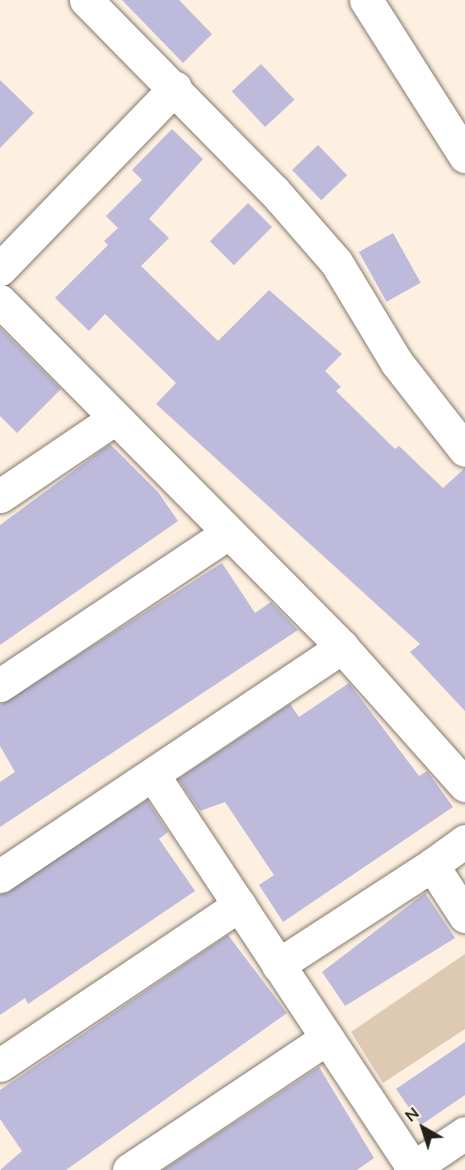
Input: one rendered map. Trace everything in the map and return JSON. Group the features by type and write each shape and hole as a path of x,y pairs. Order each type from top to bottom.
{"street":[{"path":"87,0 175,88 336,262 398,363 465,450"},
{"path":"366,0 465,156"},
{"path":"0,269 175,88"},
{"path":"0,301 342,647 465,785"},
{"path":"0,496 115,418"},
{"path":"0,685 229,532"},
{"path":"0,876 153,776 342,647"},
{"path":"153,776 412,1169 465,1133"},
{"path":"278,965 465,841"},
{"path":"432,865 465,916"},
{"path":"0,1065 238,905"},
{"path":"129,1170 327,1038"}],"shaded area":[{"path":"465,954 465,1029 383,1083 351,1032"}],"building":[{"path":"122,0 179,0 212,34 183,63"},
{"path":"261,64 294,100 265,127 232,91"},
{"path":"0,80 34,113 0,148"},
{"path":"172,129 203,159 149,219 169,238 141,266 218,341 269,290 342,354 325,371 341,387 336,391 395,449 399,446 443,488 465,468 465,711 410,652 420,644 156,404 176,383 105,314 89,331 55,298 108,245 104,241 118,228 106,216 142,180 132,170"},
{"path":"318,145 347,175 321,200 292,170"},
{"path":"248,203 272,227 234,265 210,241"},
{"path":"393,233 421,283 387,302 359,252"},
{"path":"0,328 61,389 17,433 0,416"},
{"path":"110,444 158,492 178,521 0,645 0,525"},
{"path":"222,563 255,613 271,602 298,630 0,827 0,782 15,772 0,746 0,705"},
{"path":"349,683 419,776 427,771 453,807 283,922 259,885 274,875 225,802 200,811 178,779 290,704 299,717"},
{"path":"147,800 168,832 159,839 195,891 28,1004 25,998 0,1015 0,895"},
{"path":"425,893 455,938 345,1006 322,972"},
{"path":"228,935 287,1013 66,1170 0,1170 22,1151 0,1119 0,1090"},
{"path":"465,1042 465,1095 421,1125 396,1089"},
{"path":"319,1067 374,1158 357,1170 163,1170"}]}
